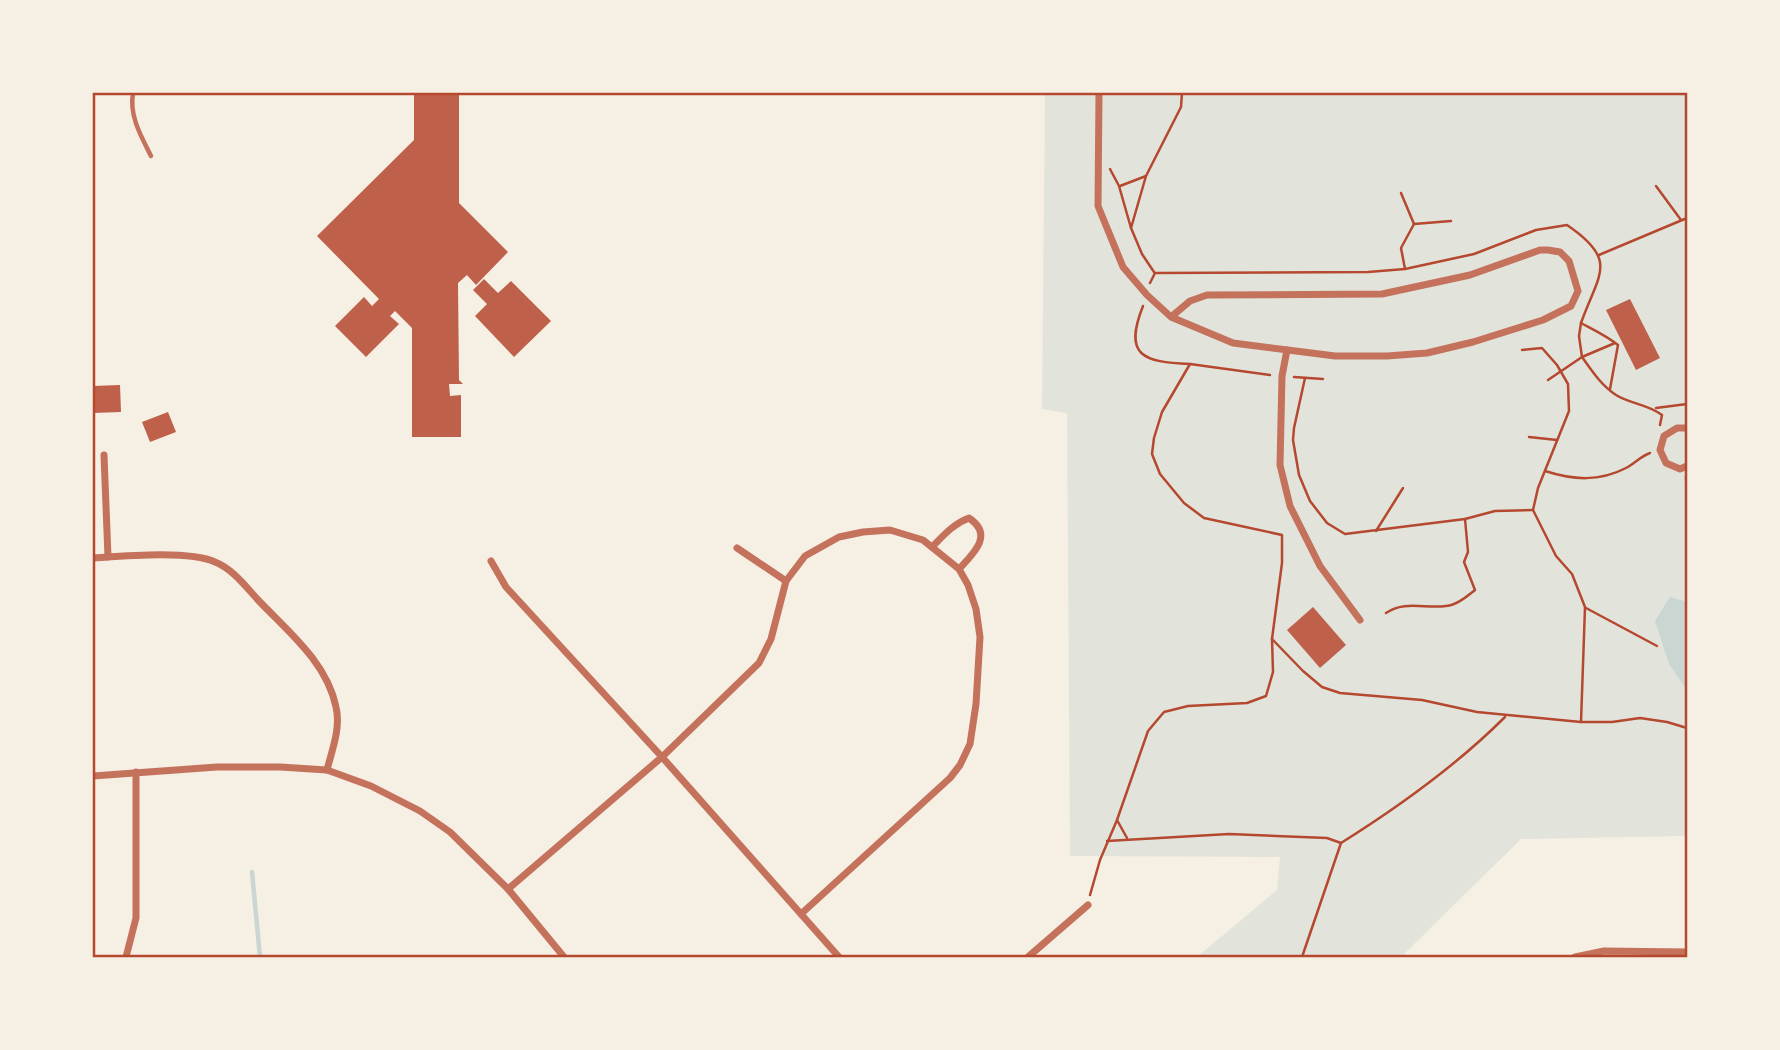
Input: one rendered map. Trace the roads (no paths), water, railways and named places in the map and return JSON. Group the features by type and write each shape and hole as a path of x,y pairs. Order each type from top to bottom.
{"street":[{"path":"1099,93 1098,206 1123,267 1171,317 1233,344 1335,356 1427,353 1543,320 1571,306 1578,291 1570,261 1560,252 1540,250 1470,275 1382,294 1208,295 1191,301 1171,317"},
{"path":"1287,350 1282,376 1280,465 1290,506 1320,566 1360,620"},
{"path":"1687,428 1677,428 1664,436 1660,450 1666,464 1680,469 1687,466"},
{"path":"104,455 108,557"},
{"path":"932,547 951,527 961,521 969,518 978,524 982,534 980,542 975,552 959,569"},
{"path":"508,889 662,757 759,663 771,639 786,581 805,556 839,537 890,530 923,540 959,569 968,585 976,609 980,637 976,704 970,744 950,778 801,914"},
{"path":"737,548 786,581"},
{"path":"93,558 192,556 216,562 234,575 307,650 332,692 338,727 327,770"},
{"path":"491,561 506,587 662,757 839,957"},
{"path":"93,776 217,767 327,770 371,786 420,811 450,832 508,889 564,957"},
{"path":"126,957 136,918 136,772"},
{"path":"1028,957 1088,905"},
{"path":"1575,957 1604,951 1687,952"}],"lane":[{"path":"133,93 131,101 136,128 151,156"}],"waterway":[{"path":"252,872 260,957"}]}
